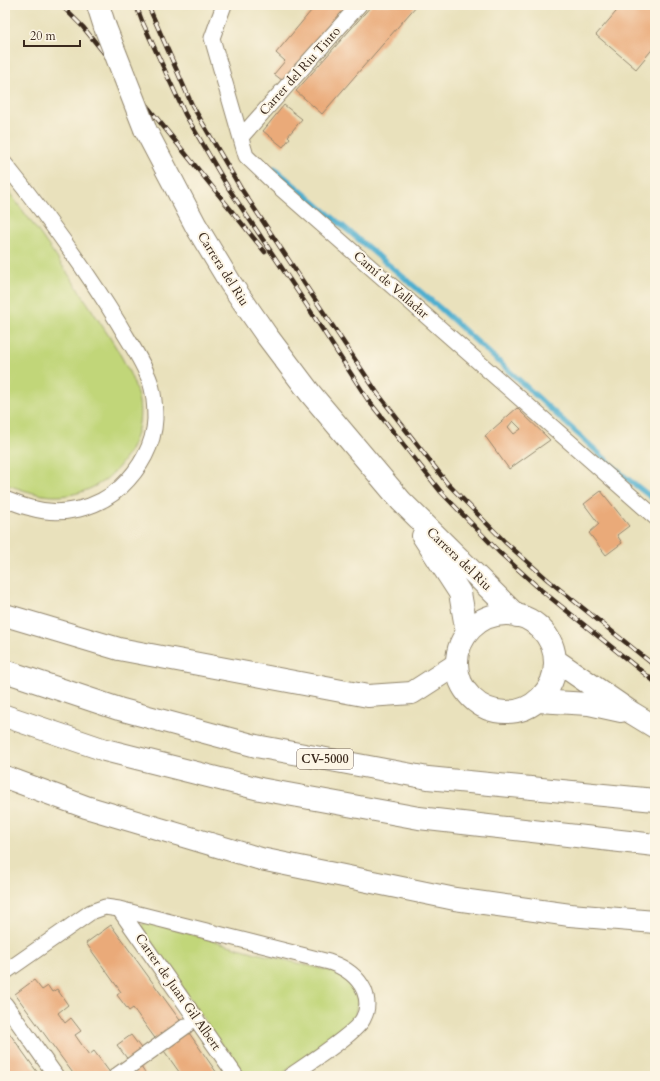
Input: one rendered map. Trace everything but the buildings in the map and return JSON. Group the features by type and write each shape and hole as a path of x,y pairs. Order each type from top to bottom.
{"main road":[{"name":"Carrera del Riu","path":"98,5 105,27 145,129 196,226 231,284 267,336 310,392 400,501 517,616"},
{"name":"Carrera del Riu","path":"400,501 460,593 467,633"},
{"path":"503,614 517,616 529,620 539,627 547,636 555,660 554,671 551,682 537,701 526,708 512,712 498,712 485,708 464,690 459,677 457,664 460,648 467,633 477,624 490,617 503,614"},
{"path":"5,615 119,649 368,696 412,693 457,664"},
{"path":"555,660 655,727"},
{"name":"CV-5000","path":"5,670 119,709 256,746 428,778 655,800"},
{"path":"537,701 589,704 632,713"},
{"path":"5,716 105,750 260,789 419,818 655,845"},
{"path":"5,777 86,807 261,859 455,899 570,915 655,922"}],"street":[{"name":"Camí de Valladar","path":"224,5 212,38 246,156 269,178 655,517"},
{"name":"Carrer del Riu Tinto","path":"241,137 359,5"},
{"path":"5,164 27,191 74,255 111,311 148,375 155,418 152,438 144,459 131,477 116,492 102,500 86,508 66,512 31,508 5,499"},
{"path":"5,972 91,912 105,908 119,909 342,966 352,973 361,984 366,997 366,1008 362,1020 350,1033 290,1076"},
{"name":"Carrer de Juan Gil Albert","path":"119,909 236,1076"},
{"path":"5,1004 56,1076"},
{"path":"116,1076 186,1026"}],"green space":[{"path":"5,187 54,253 77,287 123,360 137,391 140,412 139,422 134,441 125,458 113,473 98,485 71,495 43,495 28,492 5,484"},
{"path":"145,922 256,953 339,973 353,983 358,999 355,1016 348,1027 279,1076 243,1076 141,927"}],"waterway":[{"path":"275,169 440,308 625,477 655,500"}],"railway":[{"path":"61,5 83,27 265,252"},
{"path":"136,5 185,114 229,189 368,400 441,492 499,552 541,590 655,682"},
{"path":"148,5 192,105 240,187 378,394 447,483 505,542 548,580 655,666"}]}
